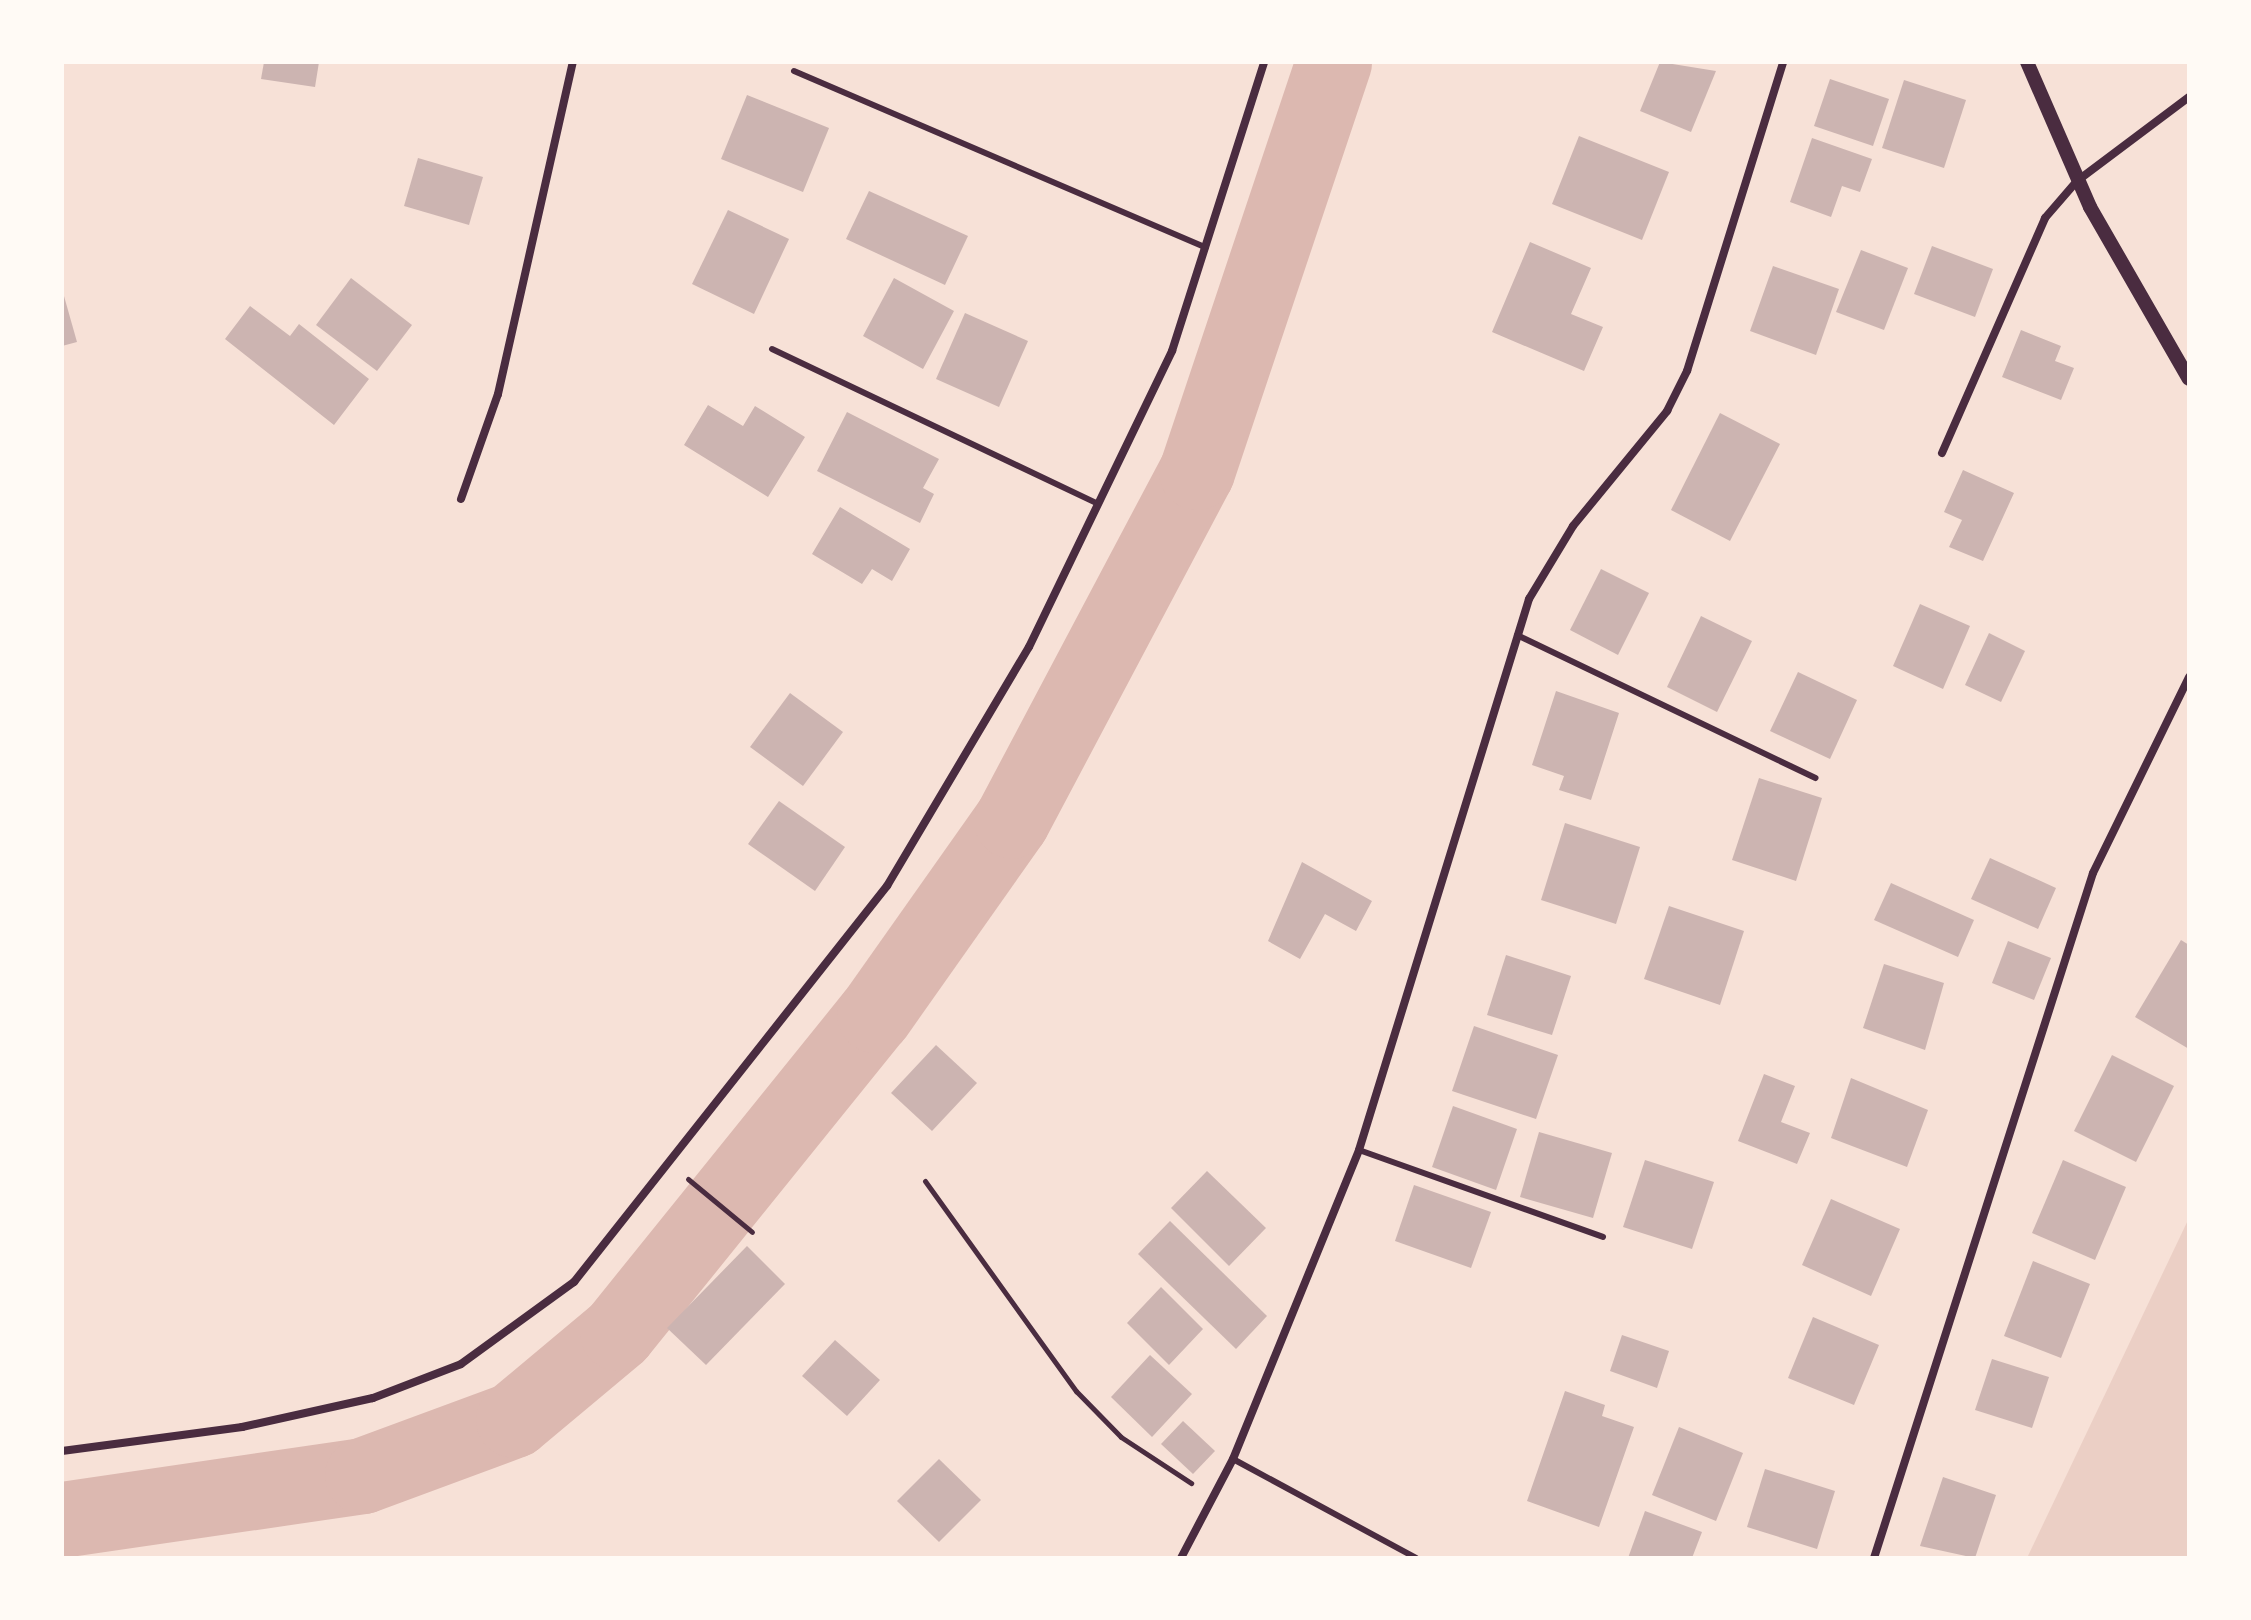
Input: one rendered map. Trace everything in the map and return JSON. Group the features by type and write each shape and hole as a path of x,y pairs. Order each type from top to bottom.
{"street":[{"path":"461,499 498,394 573,62"},
{"path":"62,1451 242,1427 373,1398 461,1364 574,1282 887,886 1029,647 1172,351 1264,62"},
{"path":"1181,1558 1233,1459 1359,1150 1529,599 1573,526 1667,411 1687,371 1783,62"},
{"path":"2027,62 2077,181 2189,379"},
{"path":"1942,453 2045,218 2077,181 2189,97"},
{"path":"1874,1558 2093,873 2189,677"}],"lane":[{"path":"794,71 1206,248"},
{"path":"772,349 1098,504"},
{"path":"1517,635 1816,778"},
{"path":"1359,1150 1603,1237"},
{"path":"1233,1459 1416,1558"}],"path":[{"path":"925,1181 1076,1391 1121,1437 1213,1495"},
{"path":"693,1182 752,1232"}],"shaded area":[{"path":"2189,1218 2189,1558 2027,1558"}],"building":[{"path":"264,62 319,62 315,87 261,79"},
{"path":"1660,62 1716,71 1691,132 1640,111"},
{"path":"1830,79 1889,99 1873,146 1814,126"},
{"path":"1904,80 1966,100 1944,168 1882,148"},
{"path":"747,95 829,128 803,192 721,159"},
{"path":"1579,136 1669,172 1642,240 1552,204"},
{"path":"1812,138 1872,159 1860,192 1842,186 1831,217 1790,202"},
{"path":"418,158 483,177 469,225 404,206"},
{"path":"869,191 968,236 945,285 846,239"},
{"path":"728,210 789,239 754,314 692,284"},
{"path":"1530,242 1591,268 1571,314 1603,327 1584,371 1492,332"},
{"path":"1932,246 1993,269 1975,317 1914,294"},
{"path":"1861,250 1908,268 1884,330 1836,312"},
{"path":"1773,266 1839,289 1816,355 1750,331"},
{"path":"351,278 412,325 377,371 316,325"},
{"path":"894,278 954,311 923,369 863,336"},
{"path":"62,289 77,342 62,346"},
{"path":"250,306 290,336 299,324 369,379 334,425 225,339"},
{"path":"965,313 1028,341 999,407 936,379"},
{"path":"2021,330 2061,346 2055,361 2074,368 2061,400 2002,377"},
{"path":"708,405 743,426 755,406 805,437 768,497 684,445"},
{"path":"847,412 939,459 923,488 934,494 920,523 817,471"},
{"path":"1720,413 1780,444 1730,541 1671,510"},
{"path":"1963,470 2014,493 1983,561 1949,547 1962,520 1944,512"},
{"path":"840,507 910,549 892,581 872,569 862,584 812,554"},
{"path":"1601,569 1649,593 1618,655 1570,630"},
{"path":"1920,604 1970,626 1943,689 1893,666"},
{"path":"1701,616 1752,641 1717,712 1667,687"},
{"path":"1989,633 2025,651 2001,702 1965,685"},
{"path":"1798,672 1857,700 1830,759 1770,731"},
{"path":"1556,691 1619,713 1591,800 1559,790 1564,776 1532,765"},
{"path":"790,693 843,732 803,786 750,747"},
{"path":"1759,778 1822,798 1796,881 1732,860"},
{"path":"779,801 845,847 815,891 748,844"},
{"path":"1565,823 1640,847 1616,924 1541,900"},
{"path":"1990,858 2056,888 2038,929 1971,899"},
{"path":"1302,862 1372,901 1356,931 1325,914 1300,959 1268,941"},
{"path":"1891,883 1974,920 1958,957 1874,920"},
{"path":"1669,906 1744,931 1720,1005 1644,979"},
{"path":"2181,940 2189,945 2189,1049 2135,1017"},
{"path":"2008,941 2051,958 2034,1000 1992,983"},
{"path":"1506,955 1571,976 1552,1035 1487,1015"},
{"path":"1884,964 1944,983 1925,1050 1863,1028"},
{"path":"1474,1026 1558,1055 1536,1119 1452,1091"},
{"path":"936,1045 977,1083 932,1131 891,1093"},
{"path":"2112,1055 2174,1086 2136,1162 2074,1131"},
{"path":"1764,1074 1795,1086 1781,1122 1810,1133 1797,1164 1738,1141"},
{"path":"1851,1078 1928,1110 1907,1167 1831,1138"},
{"path":"1453,1106 1517,1129 1496,1190 1432,1167"},
{"path":"1539,1132 1612,1153 1593,1218 1520,1197"},
{"path":"1645,1160 1714,1182 1692,1249 1623,1227"},
{"path":"2063,1160 2126,1187 2095,1260 2032,1233"},
{"path":"1207,1171 1266,1228 1229,1266 1171,1208"},
{"path":"1414,1185 1491,1212 1471,1268 1395,1241"},
{"path":"1831,1199 1900,1229 1871,1296 1802,1265"},
{"path":"1170,1221 1267,1316 1236,1349 1138,1254"},
{"path":"747,1246 785,1284 706,1365 667,1328"},
{"path":"2033,1261 2090,1284 2061,1358 2004,1336"},
{"path":"1161,1287 1203,1329 1169,1365 1127,1323"},
{"path":"1813,1317 1879,1345 1854,1405 1788,1378"},
{"path":"1622,1335 1669,1351 1657,1388 1610,1371"},
{"path":"835,1340 880,1380 847,1416 802,1376"},
{"path":"1150,1355 1192,1394 1152,1437 1111,1397"},
{"path":"1992,1359 2049,1377 2032,1428 1975,1410"},
{"path":"1565,1391 1605,1405 1602,1416 1634,1427 1599,1527 1527,1501"},
{"path":"1183,1421 1215,1451 1193,1474 1161,1444"},
{"path":"1679,1427 1743,1453 1716,1521 1652,1495"},
{"path":"939,1459 981,1500 939,1542 897,1501"},
{"path":"1765,1469 1835,1491 1817,1549 1747,1527"},
{"path":"1943,1477 1996,1495 1975,1558 1920,1546"},
{"path":"1645,1511 1702,1532 1692,1558 1628,1558"}],"waterway":[{"path":"62,1520 363,1476 514,1420 618,1333 875,1015 1012,821 1197,472 1334,62"}]}
